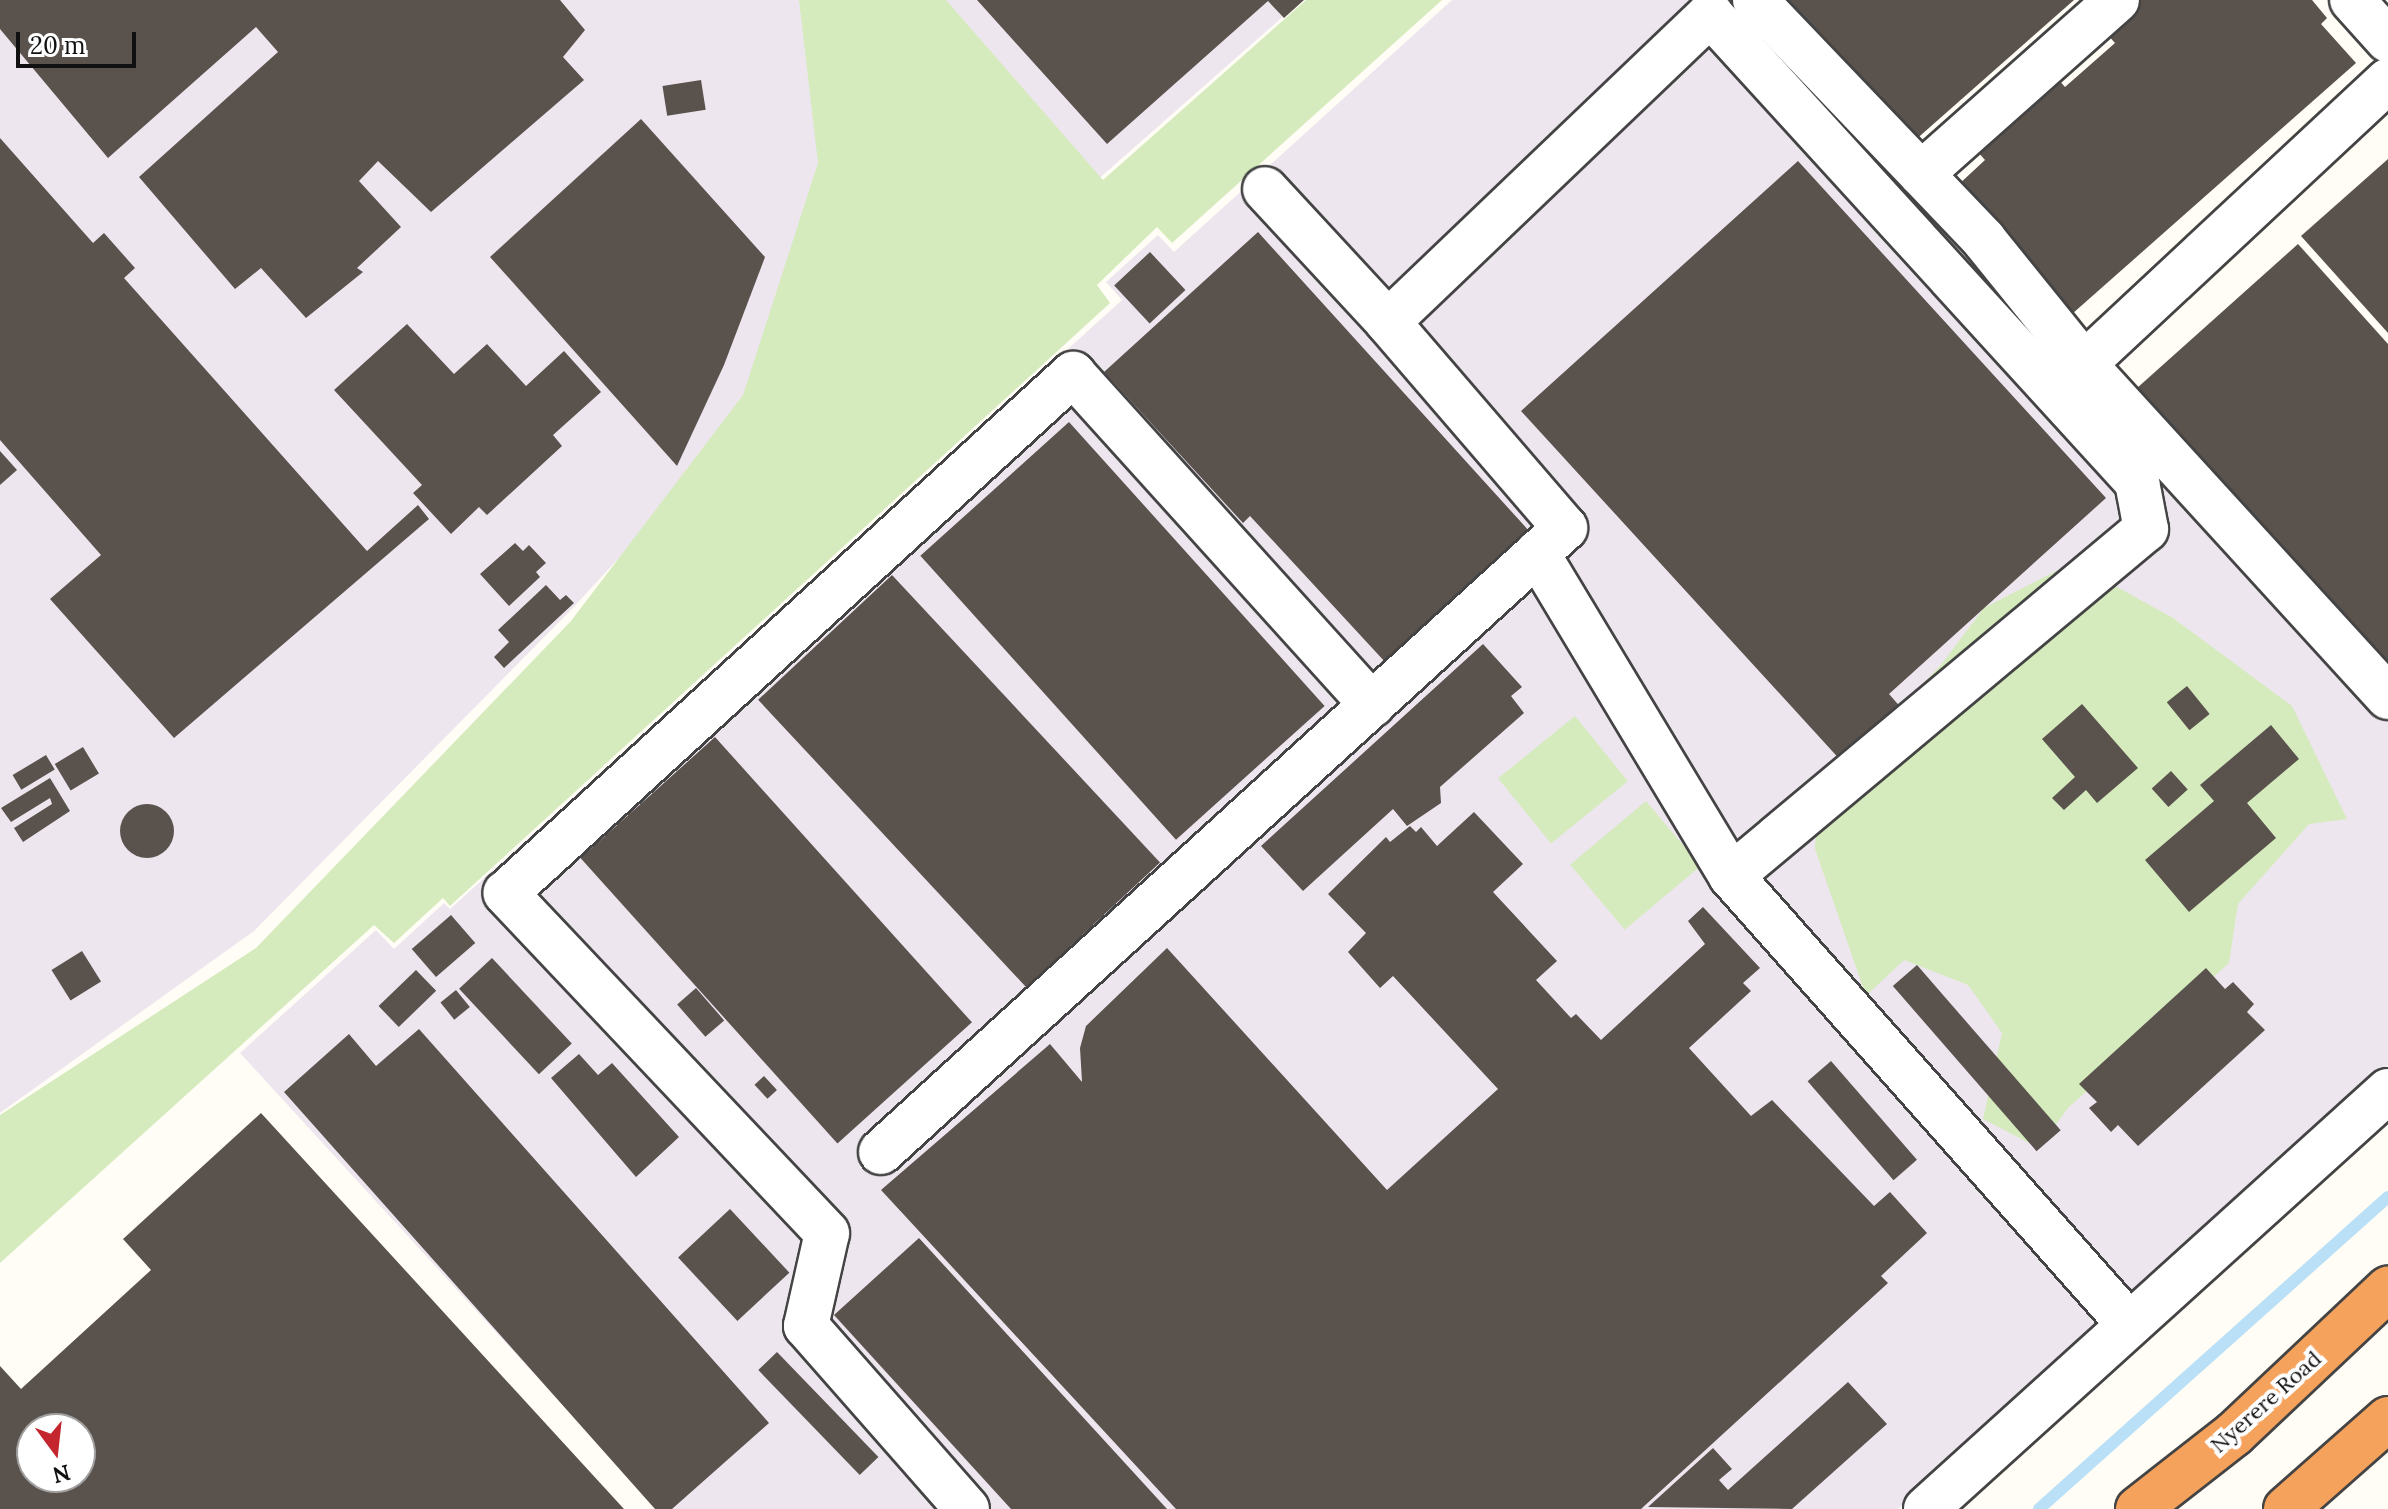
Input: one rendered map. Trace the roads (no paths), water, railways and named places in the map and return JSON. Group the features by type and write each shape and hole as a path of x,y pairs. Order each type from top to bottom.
{"highway":[{"name":"Nyerere Road","path":"2138,1509 2234,1434 2388,1289"},
{"path":"2286,1509 2388,1419"}],"street":[{"path":"1755,0 1984,240 2084,364 2388,697"},
{"path":"1921,174 2117,0"},
{"path":"2352,0 2388,40"},
{"path":"1388,322 1710,14 2137,482 2146,529 1731,876"},
{"path":"2084,364 2388,81"},
{"path":"881,1152 1565,528 1388,322 1265,189"},
{"path":"967,1509 806,1326 827,1233 506,893 1073,374 1372,705"},
{"path":"1537,553 1731,876 2129,1324"},
{"path":"1926,1509 2388,1091"}],"waterway":[{"path":"2039,1509 2388,1197"}]}
